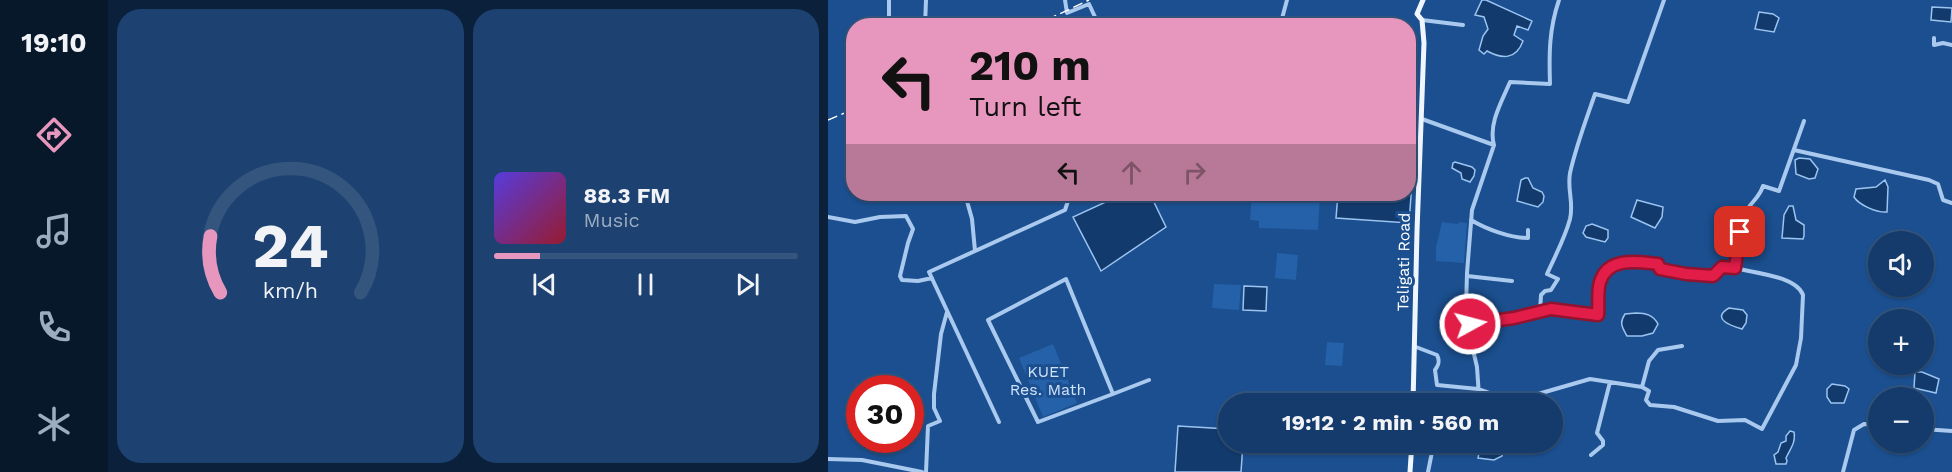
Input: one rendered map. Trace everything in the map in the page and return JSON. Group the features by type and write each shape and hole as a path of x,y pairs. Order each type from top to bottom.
{"main road":[{"path":"1422,20 1417,14 1423,0"},
{"name":"Teligati Road","path":"1414,393 1424,43 1422,20"},
{"path":"1410,472 1411,453"}],"street":[{"path":"889,0 889,18"},
{"path":"925,18 926,0"},
{"path":"1065,0 1067,13 1089,4 1095,18"},
{"path":"1282,18 1287,0"},
{"path":"1477,393 1477,367 1473,350 1475,342 1466,308 1472,210 1494,145 1496,114 1510,82 1550,84 1550,32 1558,0"},
{"path":"1540,311 1541,295 1551,290 1558,279 1547,274 1569,221 1572,205 1569,185 1574,154 1595,94 1628,102 1664,0"},
{"path":"1422,20 1463,25"},
{"path":"1934,38 1934,45 1943,43 1952,45"},
{"path":"1421,119 1494,145"},
{"path":"1735,268 1741,223 1746,210 1760,196 1763,186 1779,191 1804,121"},
{"path":"1794,150 1929,180 1938,184 1943,200 1952,203"},
{"path":"967,201 972,219 975,251"},
{"path":"999,422 929,272 1065,210 1068,201"},
{"path":"828,217 855,222 880,217 906,216 913,229 900,276 902,280 918,281 932,278"},
{"path":"1471,220 1491,231 1521,238 1528,238 1528,230"},
{"path":"1470,324 1514,318 1551,309 1598,315 1600,279 1611,267 1624,261 1658,264 1660,269 1713,276 1722,267 1735,268 1786,280 1796,285 1803,295 1801,338 1796,365 1762,429 1745,420 1718,421 1674,407 1650,405 1646,400 1649,391 1642,387 1590,379 1541,393"},
{"path":"1467,276 1512,281"},
{"path":"1113,394 1066,279 988,320 1038,422 1113,394 1149,380"},
{"path":"828,459 862,460 924,472 928,426 940,421 934,408 934,394 940,334 947,312"},
{"path":"1642,387 1649,361 1658,350 1682,346"},
{"path":"1416,347 1437,355 1438,366 1435,370 1437,385 1478,389 1489,393"},
{"path":"1592,455 1604,445 1597,433 1610,382"},
{"path":"1843,472 1854,430 1868,424"},
{"path":"1934,430 1952,431"},
{"path":"1428,472 1431,453"}],"green space":[{"path":"1251,201 1320,201 1318,230 1259,228 1259,221 1250,220"},
{"path":"1442,222 1467,223 1464,263 1436,261 1436,247"},
{"path":"1277,253 1298,255 1296,280 1275,278"},
{"path":"1214,284 1241,285 1239,310 1212,308"},
{"path":"1327,342 1344,343 1342,366 1325,365"},
{"name":"KUET Res. Math","path":"1053,344 1077,403 1043,417 1019,358"}],"shaded area":[{"path":"1482,0 1532,21 1528,30 1517,26 1514,35 1523,41 1517,52 1503,56 1487,51 1484,54 1479,50 1483,36 1488,29 1484,17 1475,15"},
{"path":"1932,7 1952,8 1951,22 1931,20"},
{"path":"1759,12 1773,14 1779,18 1774,32 1755,29"},
{"path":"1810,159 1818,169 1815,178 1809,179 1796,174 1795,160"},
{"path":"1455,162 1475,170 1470,182 1462,179 1461,173 1452,168"},
{"path":"1528,178 1533,188 1542,192 1544,196 1543,202 1538,207 1517,201 1521,180"},
{"path":"1885,180 1888,187 1887,212 1869,208 1854,197 1856,189 1876,187"},
{"path":"1637,200 1663,207 1662,217 1655,228 1631,217"},
{"path":"1108,201 1153,201 1166,227 1101,271 1073,217"},
{"path":"1337,201 1411,201 1409,223 1336,218"},
{"path":"1789,206 1793,206 1796,220 1804,225 1803,239 1782,238 1784,215"},
{"path":"1592,224 1608,230 1608,238 1605,242 1586,237 1583,233 1586,226"},
{"path":"1244,286 1267,287 1266,311 1243,310"},
{"path":"1729,308 1743,310 1747,315 1742,329 1722,319 1724,312"},
{"path":"1643,313 1654,318 1658,324 1653,333 1627,336 1622,325 1623,317 1625,314"},
{"path":"1915,375 1929,375 1939,379 1936,393 1934,387 1914,387"},
{"path":"1832,384 1849,389 1844,403 1831,403 1827,397 1827,389"},
{"path":"1178,426 1218,428 1218,453 1242,453 1241,472 1175,472"},
{"path":"1790,431 1794,432 1794,439 1786,458 1786,464 1776,464 1774,455 1778,452 1781,443 1786,441 1786,436"},
{"path":"1479,453 1503,453 1494,460 1478,458"}],"railway":[{"path":"1051,18 1089,0"},
{"path":"828,120 846,112"}],"route":[{"path":"1470,324 1514,318 1551,309 1598,315 1600,279 1611,267 1624,261 1658,264 1660,269 1669,272 1713,276 1722,267 1735,268 1740,232"}]}
